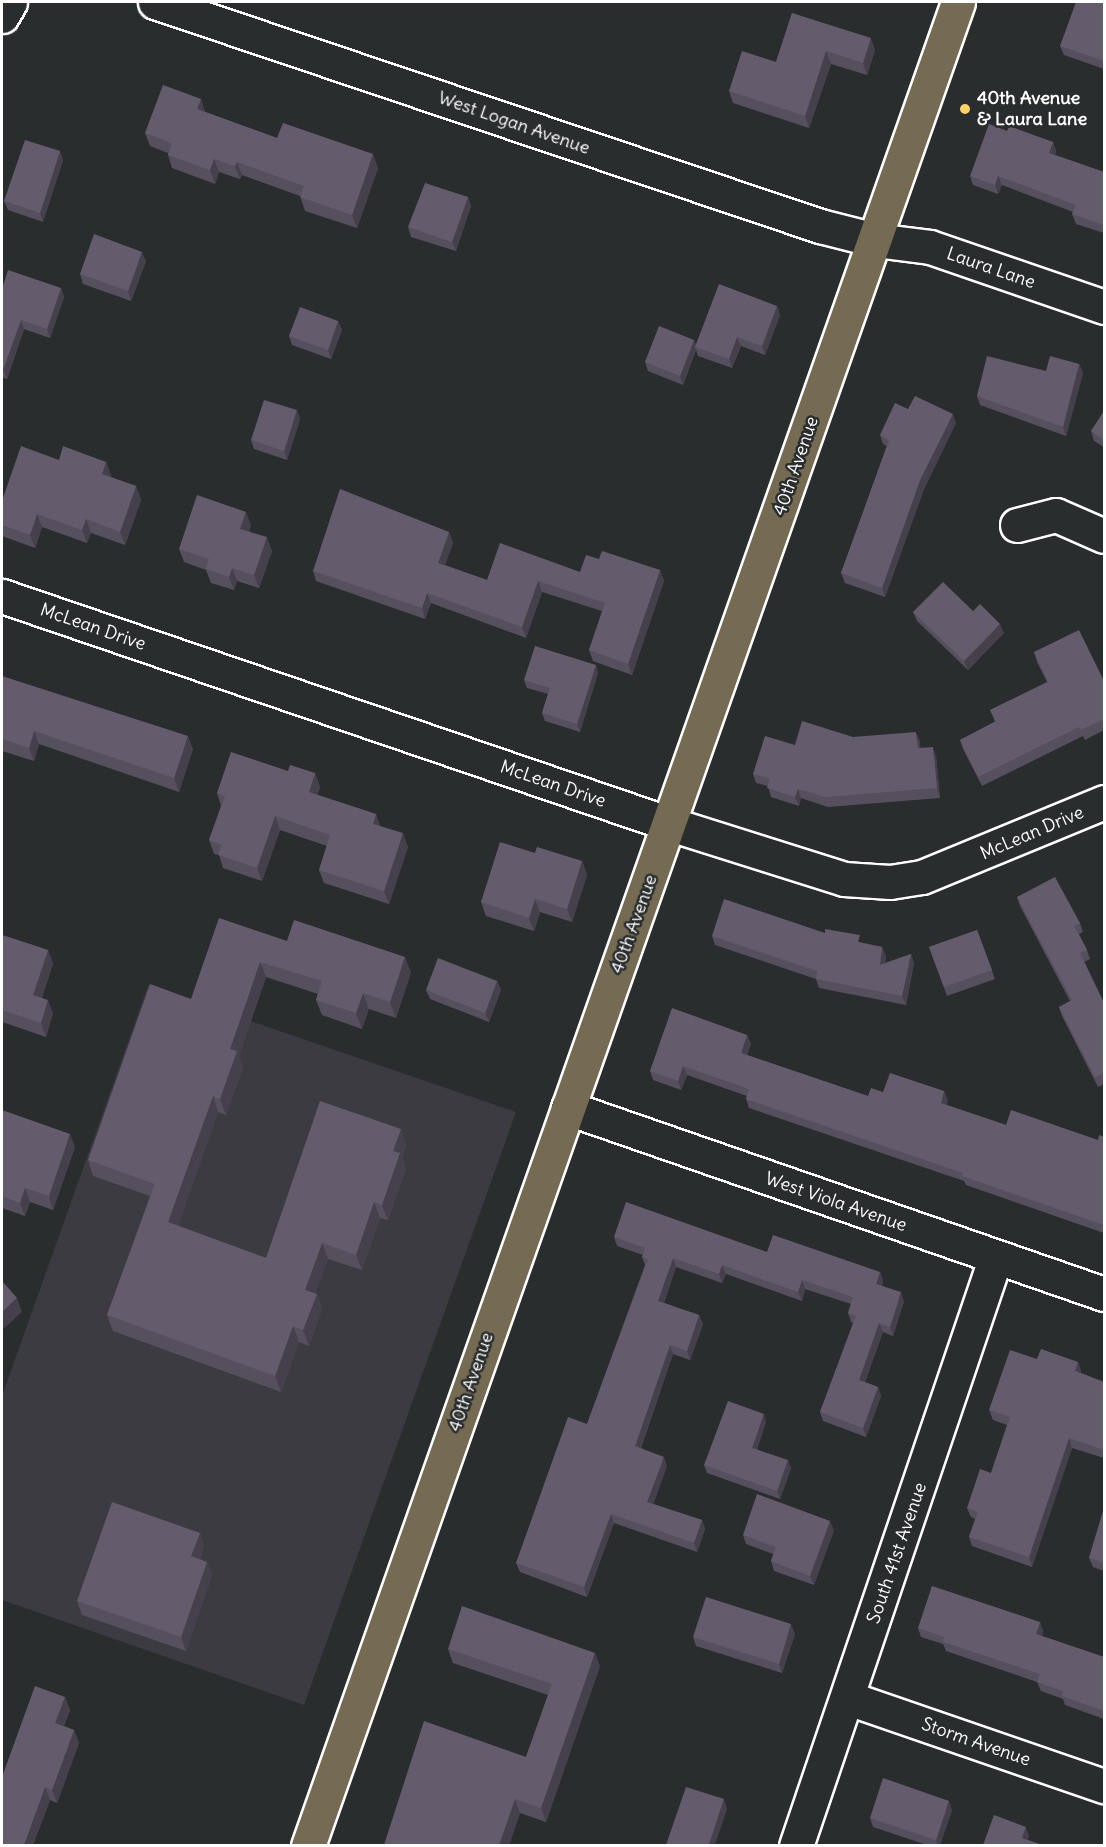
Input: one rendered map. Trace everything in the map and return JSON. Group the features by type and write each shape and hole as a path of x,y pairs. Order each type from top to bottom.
{"main road":[{"name":"40th Avenue","path":"308,1845 958,2"}],"street":[{"path":"2,16 10,2"},
{"name":"West Logan Avenue","path":"155,2 820,226 875,240"},
{"name":"Laura Lane","path":"875,240 930,247 1104,307"},
{"path":"1017,525 1056,515 1104,536"},
{"name":"McLean Drive","path":"2,596 670,824 844,879 890,882 944,869 1104,802"},
{"name":"West Viola Avenue","path":"568,1108 995,1259 1104,1294"},
{"name":"South 41st Avenue","path":"796,1845 848,1698 995,1259"},
{"name":"Storm Avenue","path":"848,1698 1104,1786"}],"shaded area":[{"path":"148,986 516,1112 304,1705 2,1600 2,1396"}],"building":[{"path":"1076,2 1104,2 1104,61 1060,46"},
{"path":"792,13 871,38 863,63 826,51 805,116 729,91 742,51 776,62"},
{"path":"163,85 201,99 197,109 277,138 283,123 373,154 352,215 300,197 304,186 237,162 235,166 214,159 210,170 168,155 172,143 145,133"},
{"path":"989,124 1007,131 1009,126 1053,142 1049,153 1104,172 1104,225 1072,214 1076,205 998,176 995,185 970,176"},
{"path":"25,140 60,151 40,213 4,201"},
{"path":"425,183 468,197 452,242 408,227"},
{"path":"94,234 142,252 128,291 80,274"},
{"path":"8,270 61,288 47,329 21,320 3,370 2,289"},
{"path":"719,284 777,306 762,346 737,337 729,359 695,347"},
{"path":"300,307 338,321 328,350 289,336"},
{"path":"659,326 694,340 680,376 645,362"},
{"path":"987,356 1046,371 1050,356 1079,364 1063,427 977,396"},
{"path":"915,396 953,414 920,480 882,588 841,573 889,440 880,435 895,403 908,409"},
{"path":"264,400 297,410 284,451 251,440"},
{"path":"1104,411 1104,440 1091,431"},
{"path":"21,446 59,460 63,446 106,462 102,474 136,486 120,532 86,519 82,530 37,514 30,535 2,525 2,501"},
{"path":"340,489 449,532 438,563 487,580 500,543 580,572 586,555 599,559 602,551 660,570 628,664 589,650 605,603 538,581 522,627 427,593 422,608 313,571"},
{"path":"197,495 246,512 240,529 267,537 254,575 232,568 229,577 206,569 209,559 179,549"},
{"path":"943,582 973,611 980,604 1000,624 964,661 913,612"},
{"path":"1079,630 1104,679 1104,719 1081,730 1079,727 978,777 960,740 996,721 990,710 1048,682 1034,652"},
{"path":"535,646 596,665 577,724 542,713 550,688 524,680"},
{"path":"2,676 188,736 174,778 34,731 29,748 2,739"},
{"path":"802,721 853,737 916,732 918,748 933,747 937,788 825,797 798,789 795,797 767,788 770,779 753,774 765,736 795,745"},
{"path":"231,752 288,771 290,765 315,773 309,792 376,814 373,824 403,833 384,891 319,870 330,835 275,816 257,868 218,855 222,845 209,840 225,796 217,793"},
{"path":"500,842 535,853 537,847 582,861 567,909 535,899 529,918 481,902"},
{"path":"1055,877 1080,923 1074,926 1087,950 1080,953 1104,1003 1104,1073 1095,1077 1059,1007 1072,1000 1017,897"},
{"path":"724,899 825,933 825,929 860,935 858,942 882,947 880,965 911,954 902,996 816,979 817,971 712,936"},
{"path":"219,918 287,941 294,920 405,957 390,1002 363,993 356,1013 316,1000 322,981 260,962 230,1049 237,1051 220,1099 213,1096 168,1222 266,1258 320,1101 401,1129 393,1151 400,1153 382,1205 374,1202 356,1255 322,1243 305,1290 317,1294 303,1330 293,1326 275,1376 107,1315 155,1184 88,1160 150,984 191,999"},
{"path":"977,930 992,970 944,987 929,947"},
{"path":"2,935 48,950 33,995 48,1000 41,1023 2,1010"},
{"path":"438,958 497,981 485,1013 426,990"},
{"path":"672,1008 747,1035 741,1053 868,1096 871,1088 883,1092 890,1073 944,1091 941,1103 1006,1125 1011,1110 1098,1140 1099,1135 1104,1137 1104,1225 962,1176 963,1173 746,1099 749,1089 683,1066 678,1081 650,1071"},
{"path":"2,1110 70,1134 49,1196 25,1188 20,1203 2,1196"},
{"path":"626,1202 767,1252 773,1235 880,1272 876,1284 901,1292 890,1327 879,1323 859,1380 878,1387 863,1428 820,1412 856,1316 848,1313 853,1297 802,1280 798,1292 722,1265 719,1274 673,1258 658,1301 699,1315 687,1351 670,1345 635,1446 664,1457 647,1502 702,1520 694,1543 611,1514 584,1587 516,1563 568,1417 587,1424 648,1259 642,1257 645,1248 614,1237"},
{"path":"2,1281 17,1298 2,1312"},
{"path":"1041,1349 1078,1362 1075,1371 1104,1382 1104,1450 1069,1438 1029,1557 969,1537 978,1512 967,1508 980,1469 991,1473 1010,1417 989,1410 1010,1350 1037,1359"},
{"path":"728,1401 764,1414 752,1448 788,1460 777,1491 704,1465"},
{"path":"757,1494 830,1521 810,1576 771,1561 776,1547 743,1535"},
{"path":"112,1502 200,1533 191,1556 207,1562 181,1637 77,1601"},
{"path":"1104,1508 1104,1563 1089,1558"},
{"path":"932,1586 1040,1622 1036,1634 1104,1657 1104,1711 1062,1696 1063,1691 1037,1682 1040,1674 943,1642 944,1637 918,1628"},
{"path":"706,1597 791,1624 779,1664 693,1637"},
{"path":"462,1606 595,1653 541,1808 515,1799 499,1845 384,1845 424,1721 526,1757 552,1684 448,1649"},
{"path":"35,1686 65,1697 55,1723 74,1730 52,1790 45,1787 24,1845 2,1845 2,1777"},
{"path":"883,1778 949,1801 936,1840 870,1818"},
{"path":"686,1787 724,1799 709,1845 666,1845"},
{"path":"994,1815 1026,1827 1022,1838 1043,1845 983,1845"}],"place":[{"name":"40th Avenue & Laura Lane","path":"965,109"}]}
